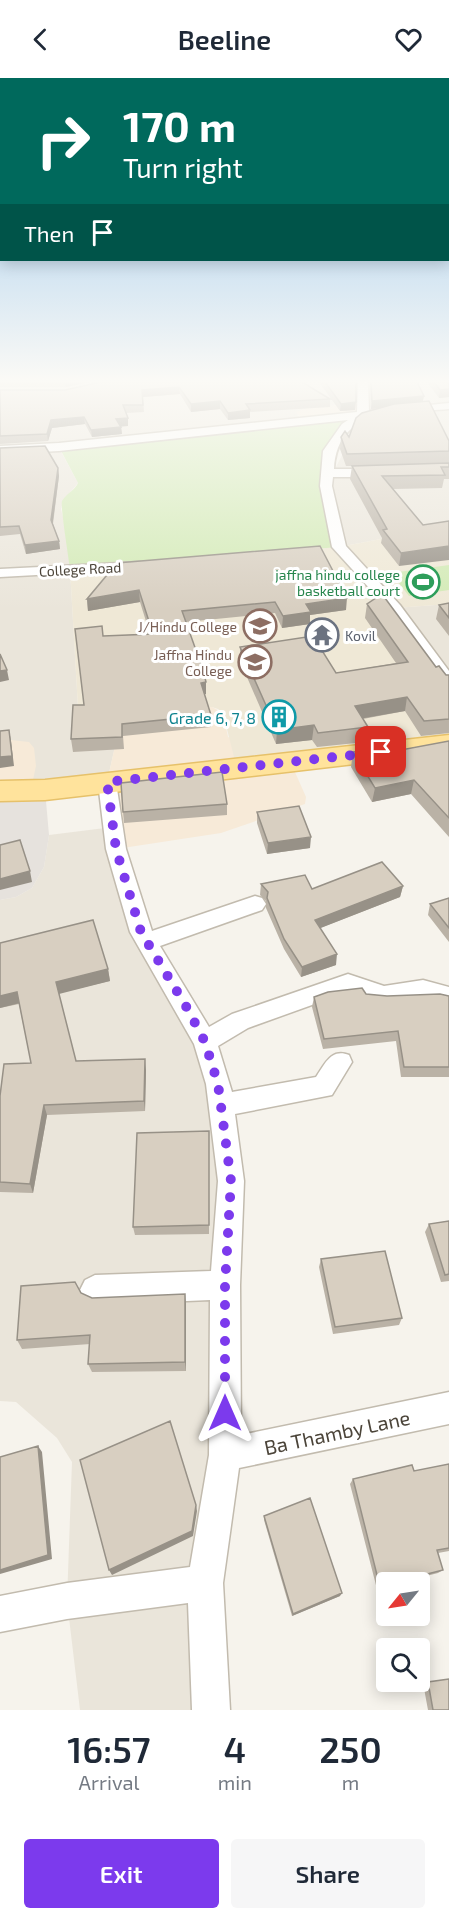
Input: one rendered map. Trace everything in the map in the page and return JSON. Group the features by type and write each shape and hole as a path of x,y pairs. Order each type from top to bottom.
{"main road":[{"path":"0,791 45,790 449,744"}],"street":[{"path":"328,458 326,486 333,548 395,608 449,683"},
{"path":"327,473 394,472"},
{"name":"College Road","path":"0,573 155,564"},
{"path":"107,782 116,849 141,932 205,1042 218,1084 231,1181 225,1285 225,1455 205,1584 211,1710"},
{"path":"146,942 255,904"},
{"path":"205,1042 240,1021 348,983 384,995 423,990 449,996"},
{"path":"221,1105 323,1087 340,1062"},
{"path":"95,1290 225,1285"},
{"name":"Ba Thamby Lane","path":"225,1455 449,1408"},
{"path":"0,1614 67,1602 205,1584"}],"shaded area":[{"path":"0,458 65,458 78,483 63,501 61,509 66,530 70,569 78,708 122,715 107,782 31,789 0,741"},
{"path":"341,458 449,458 449,526 339,547 326,486"},
{"name":"Jaffna Hindu College","path":"449,526 449,604 395,608 449,683 449,744 237,769 223,713 218,709 212,707 78,708 70,569 339,547"},
{"path":"449,604 449,683 395,608"},
{"path":"212,707 223,713 228,737 291,763 306,797 305,804 221,833 116,849 107,782 122,715"},
{"path":"0,741 29,742 34,748 36,766 31,789 0,791"},
{"path":"45,790 49,835 44,867 32,888 16,897 0,900 0,791"},
{"path":"113,827 124,875 187,1008 221,1105 211,1710 80,1710 67,1601 72,1462 57,1438 16,1402 0,1401 0,900 16,897 32,888 44,867 49,835"}],"green space":[{"path":"65,458 328,458 326,486 339,547 70,569 62,501 78,483"},
{"name":"jaffna hindu college basketball court","path":"449,565 449,590 409,596 391,573"}],"building":[{"path":"0,458 52,458 58,468 51,520 59,541 25,545 19,526 0,527"},
{"path":"449,463 449,467 441,467 445,475 382,476 423,525 449,521 449,546 401,553 383,530 387,529 352,466"},
{"path":"320,546 347,598 306,604 311,612 283,616 275,602 182,611 203,670 206,682 201,683 211,715 122,724 122,737 71,739 73,705 84,705 75,629 102,626 103,636 153,634 139,590 87,599 117,563"},
{"path":"382,594 436,667 439,666 446,675 449,675 449,719 424,721 407,697 355,706 368,727 318,733 314,725 277,730 240,647 313,636 336,673 408,662 367,604"},
{"path":"449,603 449,618 439,605"},
{"path":"0,654 7,670 0,671"},
{"path":"9,730 12,756 0,757 0,731"},
{"path":"449,741 449,818 414,780 375,788 353,752 382,748 385,753"},
{"path":"222,772 227,804 123,812 121,783"},
{"path":"299,806 311,837 268,843 257,812"},
{"path":"20,840 30,871 0,879 0,845"},
{"path":"382,862 403,886 315,920 337,954 302,967 284,939 267,898 268,892 261,884 305,875 312,889"},
{"path":"449,898 449,928 430,904"},
{"path":"93,920 108,969 56,982 76,1061 145,1059 144,1101 44,1105 30,1184 0,1182 0,1096 4,1064 31,1063 17,992 0,996 0,943"},
{"path":"362,988 366,994 387,996 440,994 449,996 449,1067 404,1067 398,1031 324,1039 314,997 328,992"},
{"path":"209,1131 209,1225 133,1227 137,1133"},
{"path":"449,1221 449,1274 445,1275 429,1224"},
{"path":"385,1251 402,1318 335,1327 321,1259"},
{"path":"75,1282 81,1293 92,1298 185,1294 185,1362 88,1364 90,1335 17,1340 21,1286"},
{"path":"170,1421 196,1505 192,1531 109,1570 80,1460"},
{"path":"38,1446 48,1555 0,1570 0,1457"},
{"path":"449,1464 449,1548 437,1550 443,1570 430,1573 376,1572 353,1479 412,1465 414,1471"},
{"path":"310,1498 342,1593 293,1614 264,1516"},
{"path":"449,1679 449,1710 433,1710 430,1682"}],"place":[{"name":"jaffna hindu college basketball court","path":"423,582"},
{"name":"J/Hindu College","path":"260,626"},
{"name":"Kovil","path":"322,635"},
{"name":"Jaffna Hindu College","path":"255,662"},
{"name":"Grade 6, 7, 8","path":"279,717"}],"route":[{"path":"225,1413 225,1285 231,1181 218,1084 205,1042 141,932 116,849 107,782 381,752"}]}
